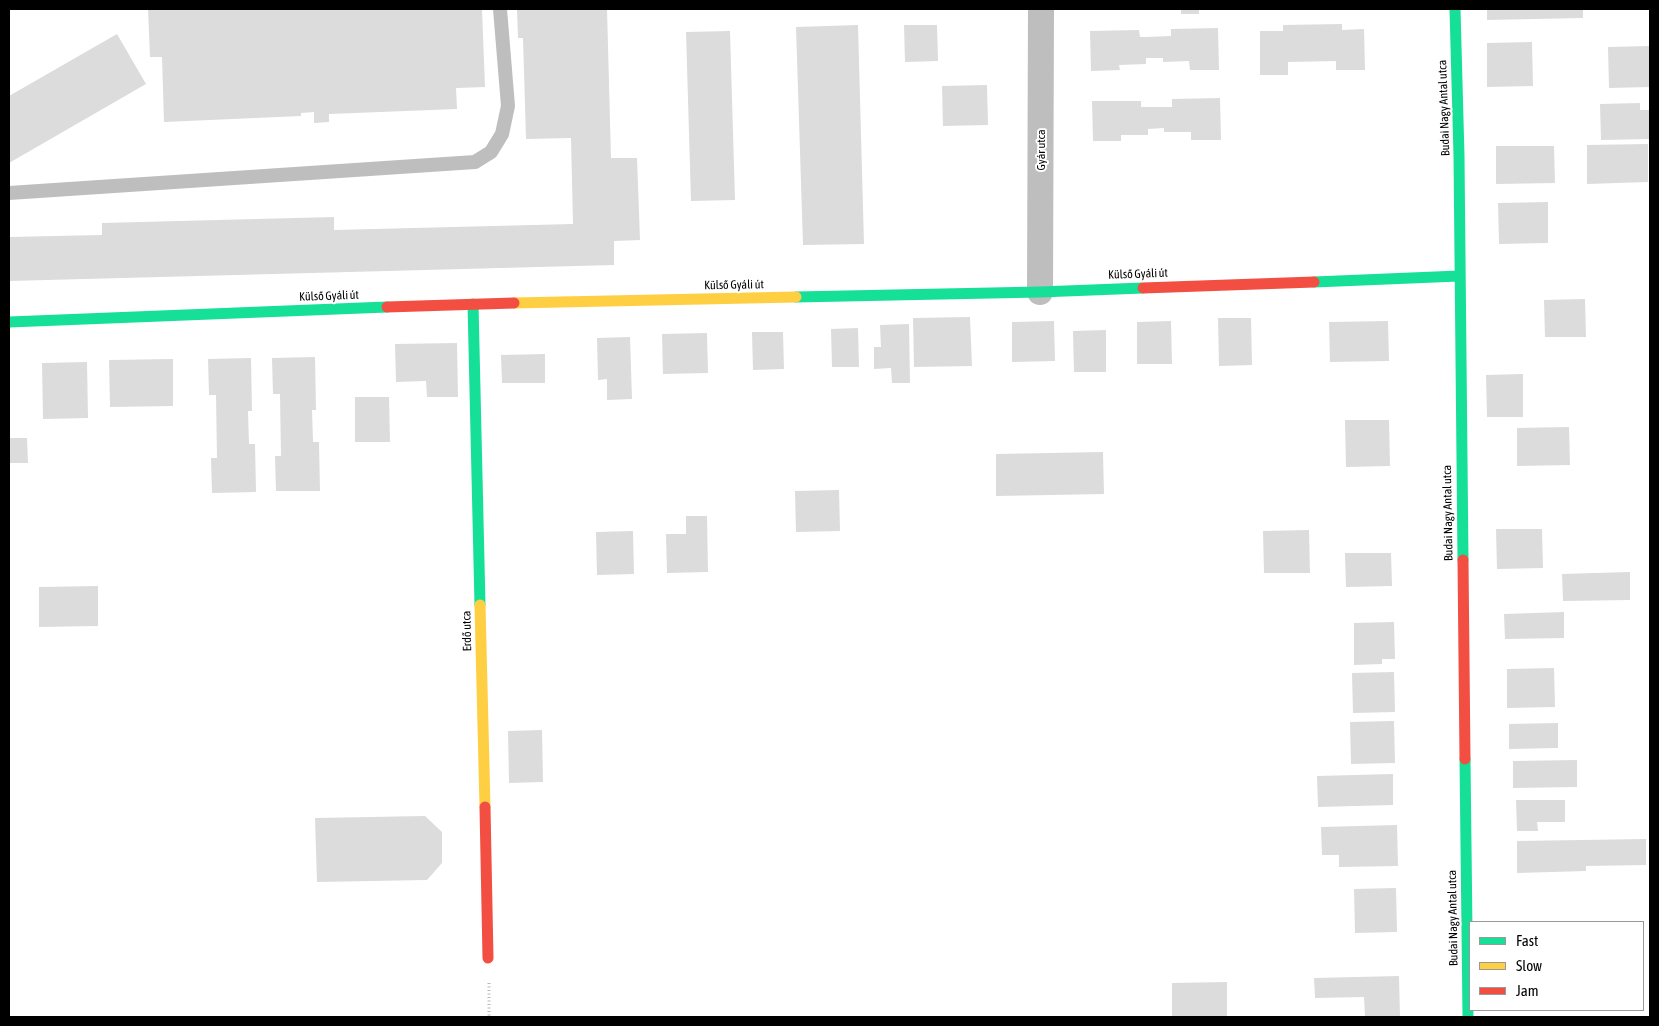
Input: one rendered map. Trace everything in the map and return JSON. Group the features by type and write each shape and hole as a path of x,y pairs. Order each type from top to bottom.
{"street":[{"name":"Gyár utca","path":"1040,292 1041,9"},
{"name":"Budai Nagy Antal utca","path":"1455,9 1459,156 1468,1017"},
{"name":"Külső Gyáli út","path":"9,322 473,304 1040,292 1459,276"},
{"name":"Erdő utca","path":"473,304 488,958"}],"lane":[{"path":"9,193 475,162 492,152 502,134 508,106 500,9"}],"path":[{"path":"488,958 489,1017"}],"building":[{"path":"148,9 482,9 485,87 456,88 457,109 329,114 329,122 314,123 314,112 301,113 301,116 164,122 162,57 150,57"},
{"path":"517,9 607,9 611,158 637,158 640,240 614,241 614,265 9,281 9,237 102,235 102,223 334,217 334,230 573,224 571,138 526,139 523,38 518,38"},
{"path":"1181,9 1199,9 1199,14 1181,14"},
{"path":"1487,9 1583,9 1583,18 1487,20"},
{"path":"1342,24 1342,30 1364,29 1365,70 1336,70 1336,61 1288,62 1288,75 1260,75 1260,31 1283,31 1283,25"},
{"path":"858,25 864,244 803,245 796,27"},
{"path":"904,25 937,25 938,61 905,62"},
{"path":"1218,28 1219,70 1190,70 1189,61 1163,62 1163,58 1146,58 1146,64 1119,65 1120,70 1091,71 1090,31 1139,30 1140,37 1146,37 1171,36 1171,29"},
{"path":"730,31 735,200 691,201 686,32"},
{"path":"117,34 146,84 9,163 9,96"},
{"path":"1532,42 1533,86 1487,87 1487,43"},
{"path":"1650,46 1650,87 1609,88 1608,47"},
{"path":"987,85 988,125 943,126 942,86"},
{"path":"1220,98 1221,140 1191,140 1191,132 1164,132 1164,128 1148,129 1148,135 1121,135 1121,141 1093,141 1092,101 1141,101 1141,107 1172,107 1172,99"},
{"path":"1640,103 1640,110 1650,110 1650,139 1601,140 1600,104"},
{"path":"1648,144 1648,182 1587,184 1587,145"},
{"path":"1496,146 1554,146 1555,183 1496,184"},
{"path":"1548,202 1548,243 1499,244 1498,203"},
{"path":"1585,299 1586,337 1545,337 1544,300"},
{"path":"970,317 972,366 914,367 913,318"},
{"path":"1218,318 1251,318 1252,365 1219,366"},
{"path":"1054,321 1055,361 1012,362 1012,322"},
{"path":"1171,321 1172,364 1137,364 1137,322"},
{"path":"1388,321 1389,361 1330,362 1329,322"},
{"path":"909,324 910,383 892,383 891,368 874,369 874,347 881,347 880,325"},
{"path":"858,328 859,367 832,367 831,329"},
{"path":"1106,330 1106,372 1074,372 1073,331"},
{"path":"752,332 783,332 784,369 753,370"},
{"path":"707,333 708,373 663,374 662,334"},
{"path":"630,337 632,399 607,400 607,379 598,380 597,338"},
{"path":"457,343 458,397 427,397 426,381 396,382 395,344"},
{"path":"545,354 545,383 502,383 501,355"},
{"path":"315,357 316,410 312,410 313,442 319,442 320,491 276,491 275,456 281,456 280,394 273,394 272,358"},
{"path":"251,358 252,411 248,411 249,444 255,444 256,492 212,493 211,458 217,458 216,395 209,395 208,359"},
{"path":"173,359 173,406 110,407 109,360"},
{"path":"87,362 88,418 43,419 42,363"},
{"path":"1523,374 1523,417 1487,417 1486,375"},
{"path":"355,397 389,397 390,442 355,442"},
{"path":"1345,420 1389,420 1390,466 1346,467"},
{"path":"1569,427 1570,465 1517,466 1517,428"},
{"path":"9,438 27,438 28,463 9,463"},
{"path":"1103,452 1104,494 996,496 996,454"},
{"path":"839,490 840,531 796,532 795,491"},
{"path":"686,516 707,516 708,572 667,573 666,534 686,534"},
{"path":"1496,529 1542,529 1543,568 1497,569"},
{"path":"1309,530 1310,573 1264,573 1263,531"},
{"path":"633,531 634,574 597,575 596,532"},
{"path":"1345,553 1391,553 1392,586 1346,587"},
{"path":"1630,572 1630,600 1563,601 1562,574"},
{"path":"98,586 98,626 39,627 39,587"},
{"path":"1564,612 1564,638 1505,639 1504,614"},
{"path":"1394,622 1395,659 1382,659 1382,664 1354,665 1354,623"},
{"path":"1554,668 1555,707 1507,708 1507,669"},
{"path":"1394,672 1395,712 1353,713 1352,673"},
{"path":"1394,721 1395,763 1351,764 1350,722"},
{"path":"1558,723 1558,748 1509,749 1509,724"},
{"path":"542,730 543,782 509,783 508,731"},
{"path":"1577,760 1577,787 1513,788 1513,761"},
{"path":"1393,774 1393,805 1318,807 1317,776"},
{"path":"1516,800 1565,800 1565,822 1537,822 1538,831 1517,831"},
{"path":"425,816 442,832 442,863 427,880 317,882 315,818"},
{"path":"1397,825 1398,866 1339,867 1339,855 1322,855 1321,827"},
{"path":"1646,839 1646,865 1586,866 1586,871 1517,873 1517,841"},
{"path":"1396,888 1397,932 1355,933 1354,889"},
{"path":"1399,976 1400,1017 1365,1017 1364,997 1315,998 1314,978"},
{"path":"1227,982 1227,1017 1172,1017 1172,983"}],"traffic: fast":[{"path":"1455,9 1459,156 1463,560"},
{"path":"1314,282 1459,276"},
{"path":"796,297 1143,288"},
{"path":"473,304 480,605"},
{"path":"9,322 387,307"},
{"path":"1465,759 1468,1017"}],"traffic: slow":[{"path":"514,303 796,297"},
{"path":"480,605 485,807"}],"traffic: jam":[{"path":"1143,288 1314,282"},
{"path":"387,307 514,303"},
{"path":"1463,560 1465,759"},
{"path":"485,807 488,958"}]}
